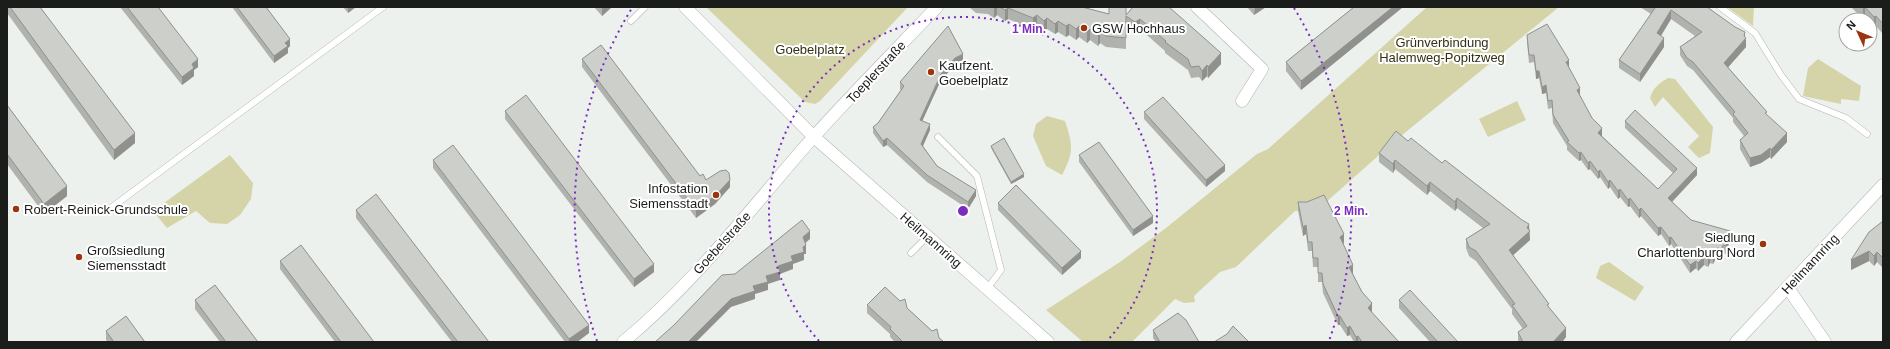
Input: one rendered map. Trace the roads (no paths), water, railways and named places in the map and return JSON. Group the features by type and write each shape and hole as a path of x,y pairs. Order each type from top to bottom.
{"street":[{"path":"685,7 814,137"},
{"name":"Toeplerstraße","path":"814,137 937,7"},
{"path":"1197,7 1262,69 1242,101"},
{"name":"Heilmannring","path":"814,137 1048,342"},
{"name":"Goebelstraße","path":"623,342 644,325 704,264 814,137"},
{"name":"Heilmannring","path":"1736,342 1883,185"},
{"path":"1788,288 1825,342"}],"lane":[{"path":"108,210 383,7"},
{"path":"631,21 646,7"},
{"path":"1720,7 1755,33 1781,75 1799,99 1846,118 1867,134"},
{"path":"938,137 977,176 1001,270 987,289"},
{"path":"911,253 927,236"}],"place":[{"name":"GSW Hochhaus","path":"1084,28"},
{"name":"Kaufzent. Goebelplatz","path":"931,72"},
{"name":"Infostation Siemensstadt","path":"716,195"},
{"name":"Robert-Reinick-Grundschule","path":"16,209"},
{"name":"Siedlung Charlottenburg Nord","path":"1763,244"},
{"name":"Großsiedlung Siemensstadt","path":"79,257"}],"park label":[{"name":"Goebelplatz","path":"810,49"},
{"name":"Grünverbindung Halemweg-Popitzweg","path":"1442,50"}]}
